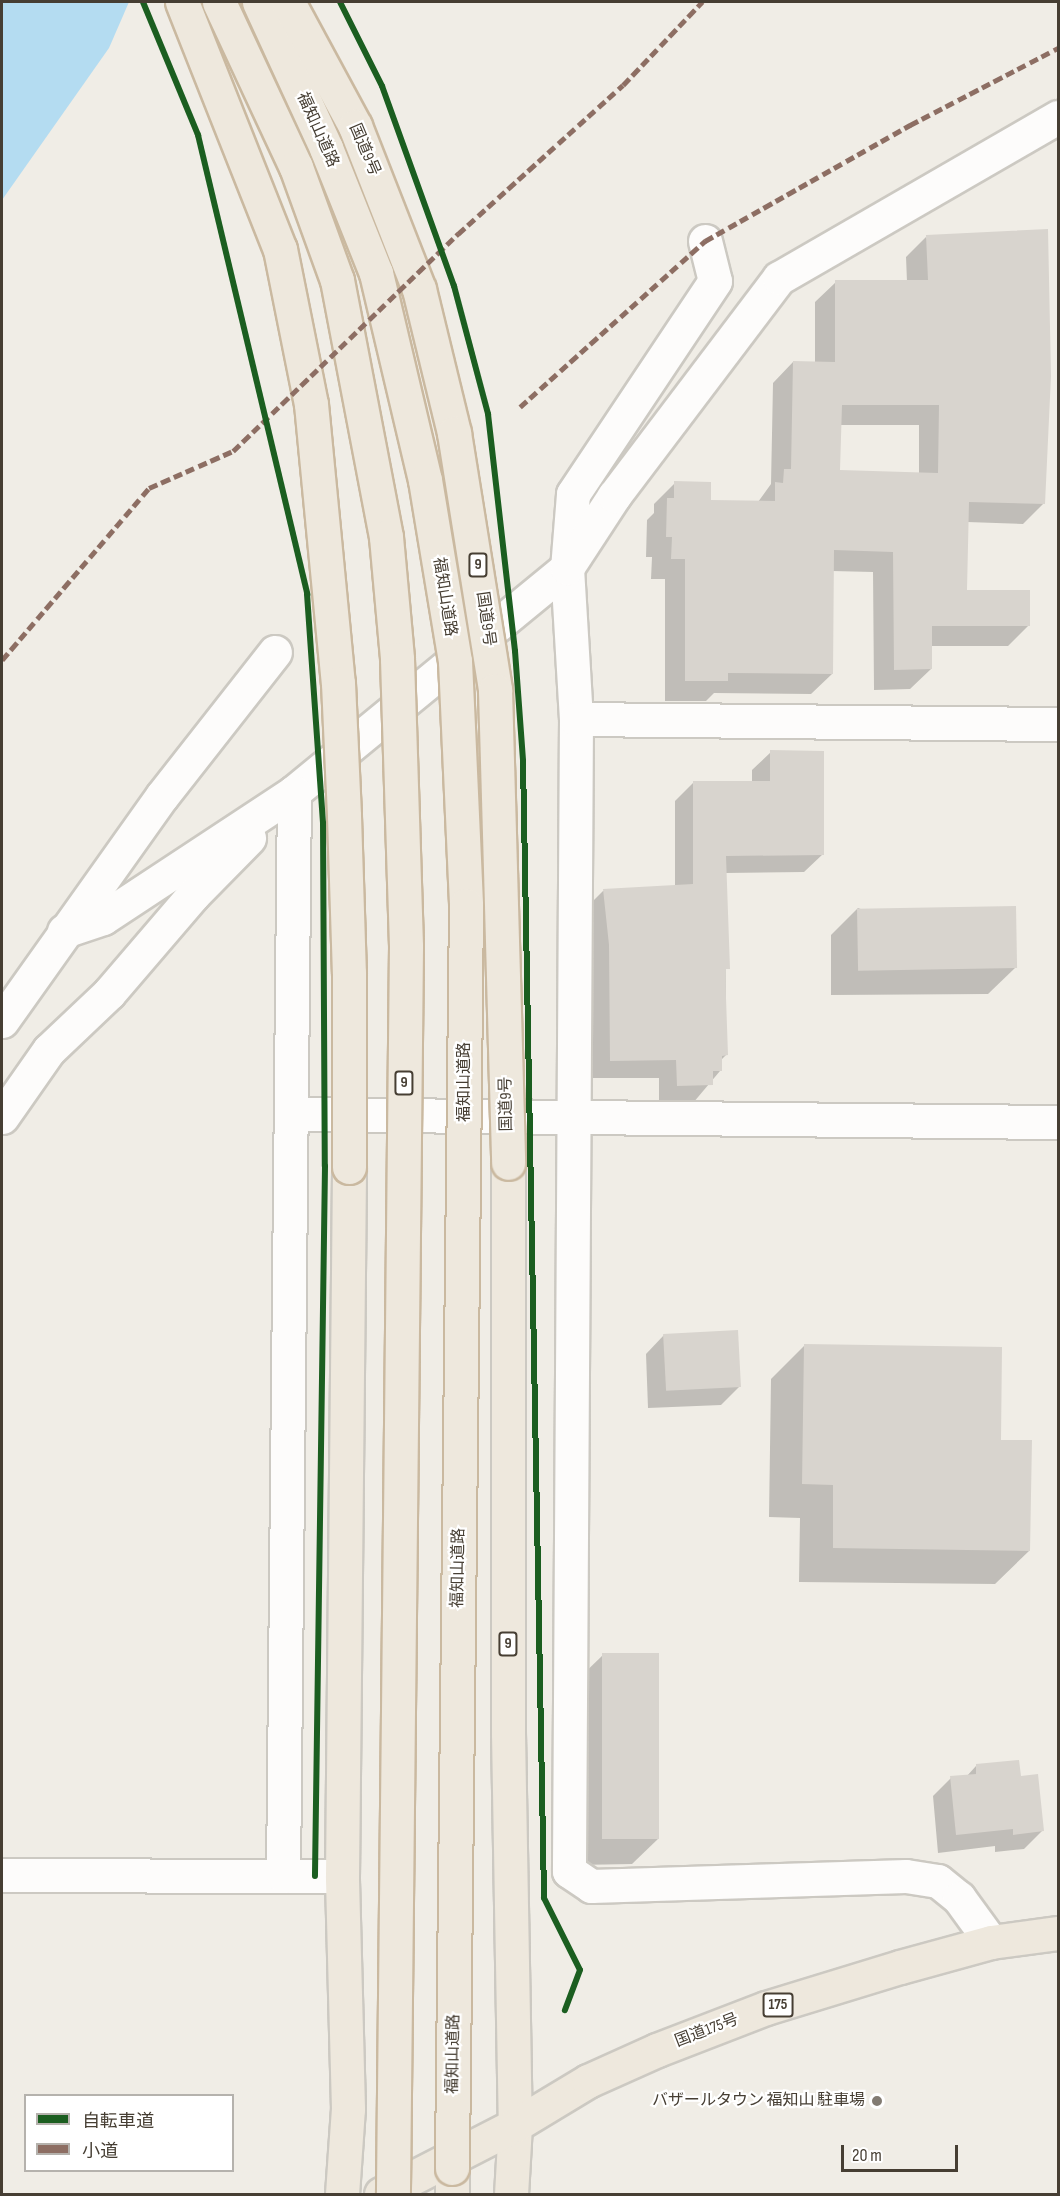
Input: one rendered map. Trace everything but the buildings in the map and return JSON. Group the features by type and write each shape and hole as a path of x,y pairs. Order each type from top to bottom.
{"highway":[{"path":"182,2 280,249 311,404 338,683 349,974 342,1876 348,2109 342,2194"},
{"name":"福知山道路","path":"219,2 296,167 338,280 386,537 397,658 406,947 393,2194"},
{"name":"福知山道路","path":"259,2 326,148 376,273 424,480 454,661 466,905 452,2194"},
{"name":"国道9号","path":"288,2 355,126 419,289 454,433 495,690 508,1163 508,1733 515,2125"},
{"name":"国道175号","path":"381,2194 515,2125 588,2081 679,2042 777,2005 991,1942 1059,1933"},
{"name":"9","path":"511,2194 515,2125"}],"street":[{"path":"64,931 103,918 294,792 567,568 614,496 779,278 1059,117"},
{"path":"705,241 715,281 573,494 567,568 576,719 576,1116 569,1871 591,1886 906,1876 938,1881 959,1898 991,1942"},
{"path":"2,1021 162,796 275,652"},
{"path":"576,719 1059,724"},
{"path":"283,1876 294,792"},
{"path":"2,1117 49,1050 109,993 193,895 294,792"},
{"path":"291,1114 1059,1122"},
{"path":"2,1875 342,1876"}],"water":[{"path":"2,2 129,2 109,48 2,200"}],"marked path":[{"path":"2,660 149,488 233,451 458,234 623,85 702,2"},
{"path":"520,407 705,241 910,125 1058,48"}],"cycle path":[{"path":"143,2 198,135 307,594 323,823 325,1166 315,1876"},
{"path":"340,2 382,86 454,286 488,414 515,651 523,761 544,1898 580,1970 565,2010"}],"place":[{"name":"バザールタウン 福知山 駐車場","path":"877,2101"}]}
